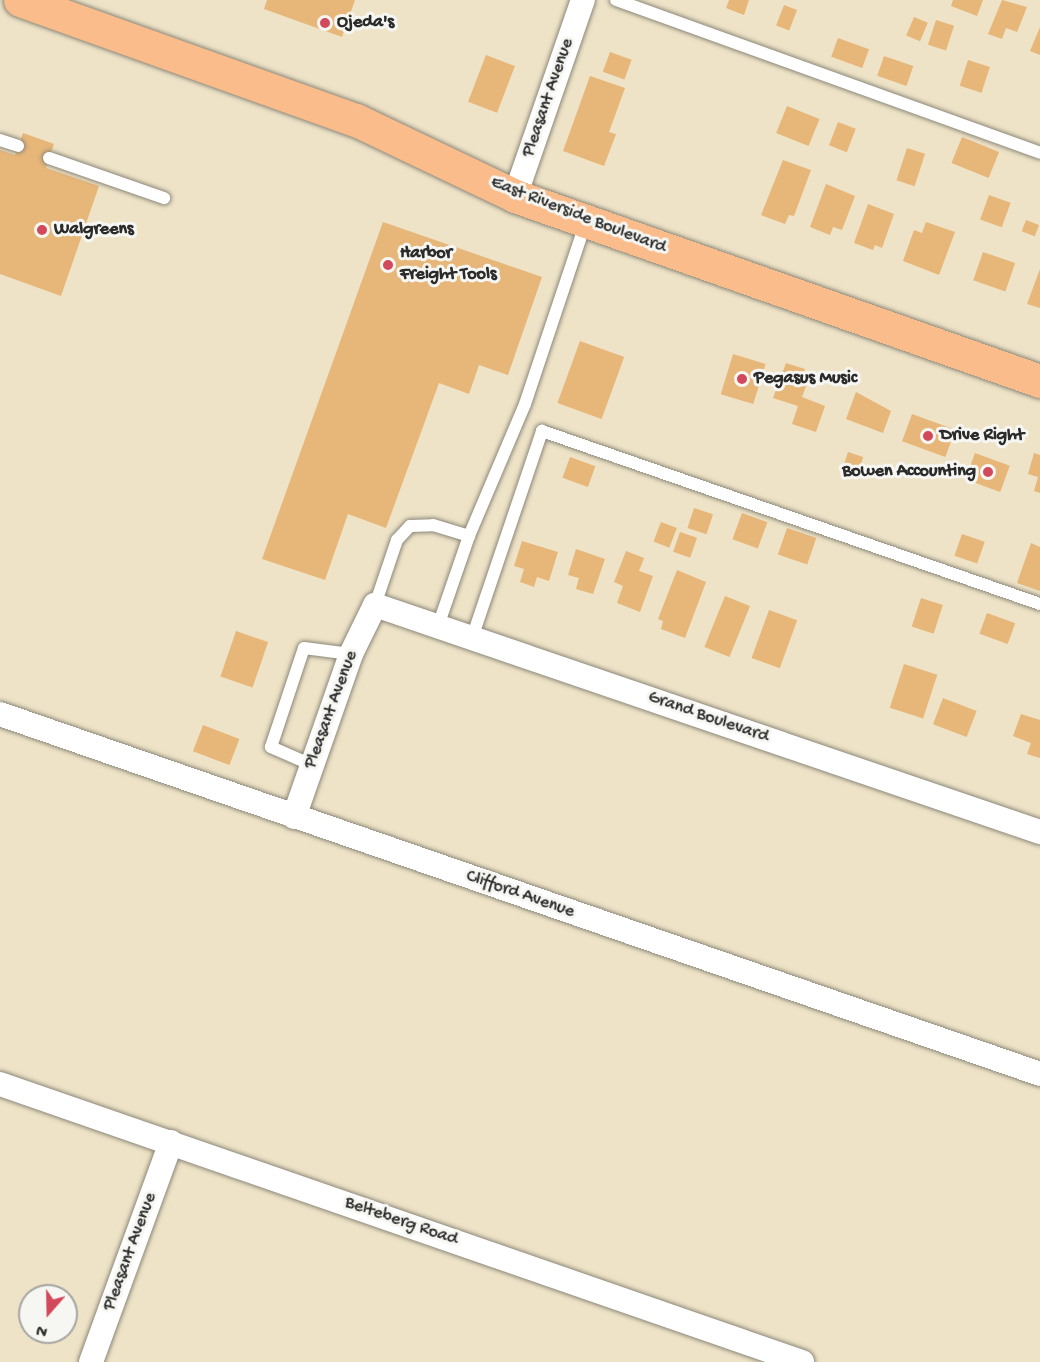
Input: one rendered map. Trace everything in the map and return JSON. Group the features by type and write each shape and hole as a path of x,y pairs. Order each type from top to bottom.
{"main road":[{"name":"East Riverside Boulevard","path":"20,0 356,120 515,196 1040,381"}],"street":[{"name":"Pleasant Avenue","path":"515,196 583,0"},
{"name":"Pleasant Avenue","path":"294,817 351,654 375,605"},
{"name":"Grand Boulevard","path":"375,605 1040,831"},
{"name":"Clifford Avenue","path":"0,714 1040,1074"},
{"name":"Belteberg Road","path":"0,1084 802,1362"},
{"name":"Pleasant Avenue","path":"91,1362 171,1142"}],"lane":[{"path":"616,0 1040,153"},
{"path":"0,140 18,146"},
{"path":"49,158 164,198"},
{"path":"438,626 469,536 525,404 586,221"},
{"path":"472,638 542,431 1040,604"},
{"path":"375,605 397,540 410,526 433,525 469,536"},
{"path":"312,765 271,747 304,648 351,654"}],"building":[{"name":"Ojeda's","path":"267,0 355,0 342,37 264,9"},
{"path":"729,0 749,0 744,15 726,8"},
{"path":"953,0 983,0 977,16 951,6"},
{"path":"1002,0 1027,7 1017,32 1006,28 1002,39 988,34"},
{"path":"784,5 797,10 789,31 776,26"},
{"path":"914,17 928,23 920,41 906,35"},
{"path":"936,20 954,26 946,51 928,45"},
{"path":"1040,27 1040,55 1030,51"},
{"path":"838,38 869,49 862,68 831,57"},
{"path":"610,52 632,60 624,80 603,72"},
{"path":"486,55 515,66 497,113 468,102"},
{"path":"884,56 913,66 906,86 877,76"},
{"path":"968,60 990,67 982,93 960,86"},
{"path":"590,76 625,88 609,132 616,134 604,166 563,151"},
{"path":"787,106 819,119 809,146 776,133"},
{"path":"838,122 856,129 847,152 829,145"},
{"name":"Walgreens","path":"23,133 54,144 46,168 99,186 61,296 0,274 0,150 15,155"},
{"path":"962,137 999,152 989,178 952,163"},
{"path":"907,148 925,154 915,186 896,180"},
{"path":"783,160 811,170 794,216 789,215 785,224 761,215"},
{"path":"826,184 855,196 842,230 833,227 830,235 810,227"},
{"path":"989,195 1011,203 1002,227 980,219"},
{"path":"868,204 894,214 882,248 875,245 873,250 854,243"},
{"path":"1026,220 1039,225 1035,236 1022,231"},
{"path":"383,222 542,277 508,375 479,365 469,394 439,383 386,528 348,514 325,580 262,559"},
{"path":"926,222 955,232 939,275 903,261 914,230 922,233"},
{"path":"983,252 1015,263 1005,291 973,280"},
{"path":"1040,269 1040,308 1027,304"},
{"path":"580,341 624,357 602,419 557,403"},
{"name":"Pegasus Music","path":"733,354 766,364 753,404 721,394"},
{"path":"786,363 805,369 803,374 810,376 802,397 825,406 816,432 792,424 798,406 773,398"},
{"path":"856,392 891,411 883,433 846,419"},
{"name":"Drive Right","path":"912,414 955,430 945,457 902,441"},
{"path":"848,452 863,457 859,469 844,464"},
{"name":"Bowen Accounting","path":"975,453 1010,466 1000,492 965,479"},
{"path":"1034,453 1040,455 1040,493 1034,491 1038,477 1028,474"},
{"path":"570,457 595,466 588,487 562,478"},
{"path":"694,508 713,514 707,534 688,528"},
{"path":"742,513 767,522 758,549 732,539"},
{"path":"661,522 677,528 669,548 653,542"},
{"path":"787,528 816,538 807,565 778,554"},
{"path":"680,532 697,538 690,558 673,552"},
{"path":"962,534 985,542 977,564 955,556"},
{"path":"522,541 558,552 549,581 537,577 534,587 520,582 524,569 514,566"},
{"path":"1031,543 1040,547 1040,591 1017,583"},
{"path":"576,549 605,559 593,594 576,589 579,578 568,575"},
{"path":"626,551 644,558 639,571 653,576 640,612 617,603 623,586 614,582"},
{"path":"677,570 706,582 685,638 661,629 663,621 658,619"},
{"path":"725,596 750,606 729,657 704,647"},
{"path":"921,598 943,605 934,634 912,627"},
{"path":"769,610 797,620 780,668 752,658"},
{"path":"987,613 1015,623 1008,644 979,634"},
{"path":"236,631 268,642 253,687 220,676"},
{"path":"904,664 937,675 923,719 890,708"},
{"path":"943,698 977,711 967,737 933,724"},
{"path":"1021,714 1040,720 1040,758 1027,754 1031,743 1013,736"},
{"path":"203,725 239,739 229,765 193,751"}],"place":[{"name":"Ojeda's","path":"325,23"},
{"name":"Walgreens","path":"42,230"},
{"name":"Harbor Freight Tools","path":"388,265"},
{"name":"Pegasus Music","path":"742,379"},
{"name":"Drive Right","path":"928,436"},
{"name":"Bowen Accounting","path":"988,472"}]}
